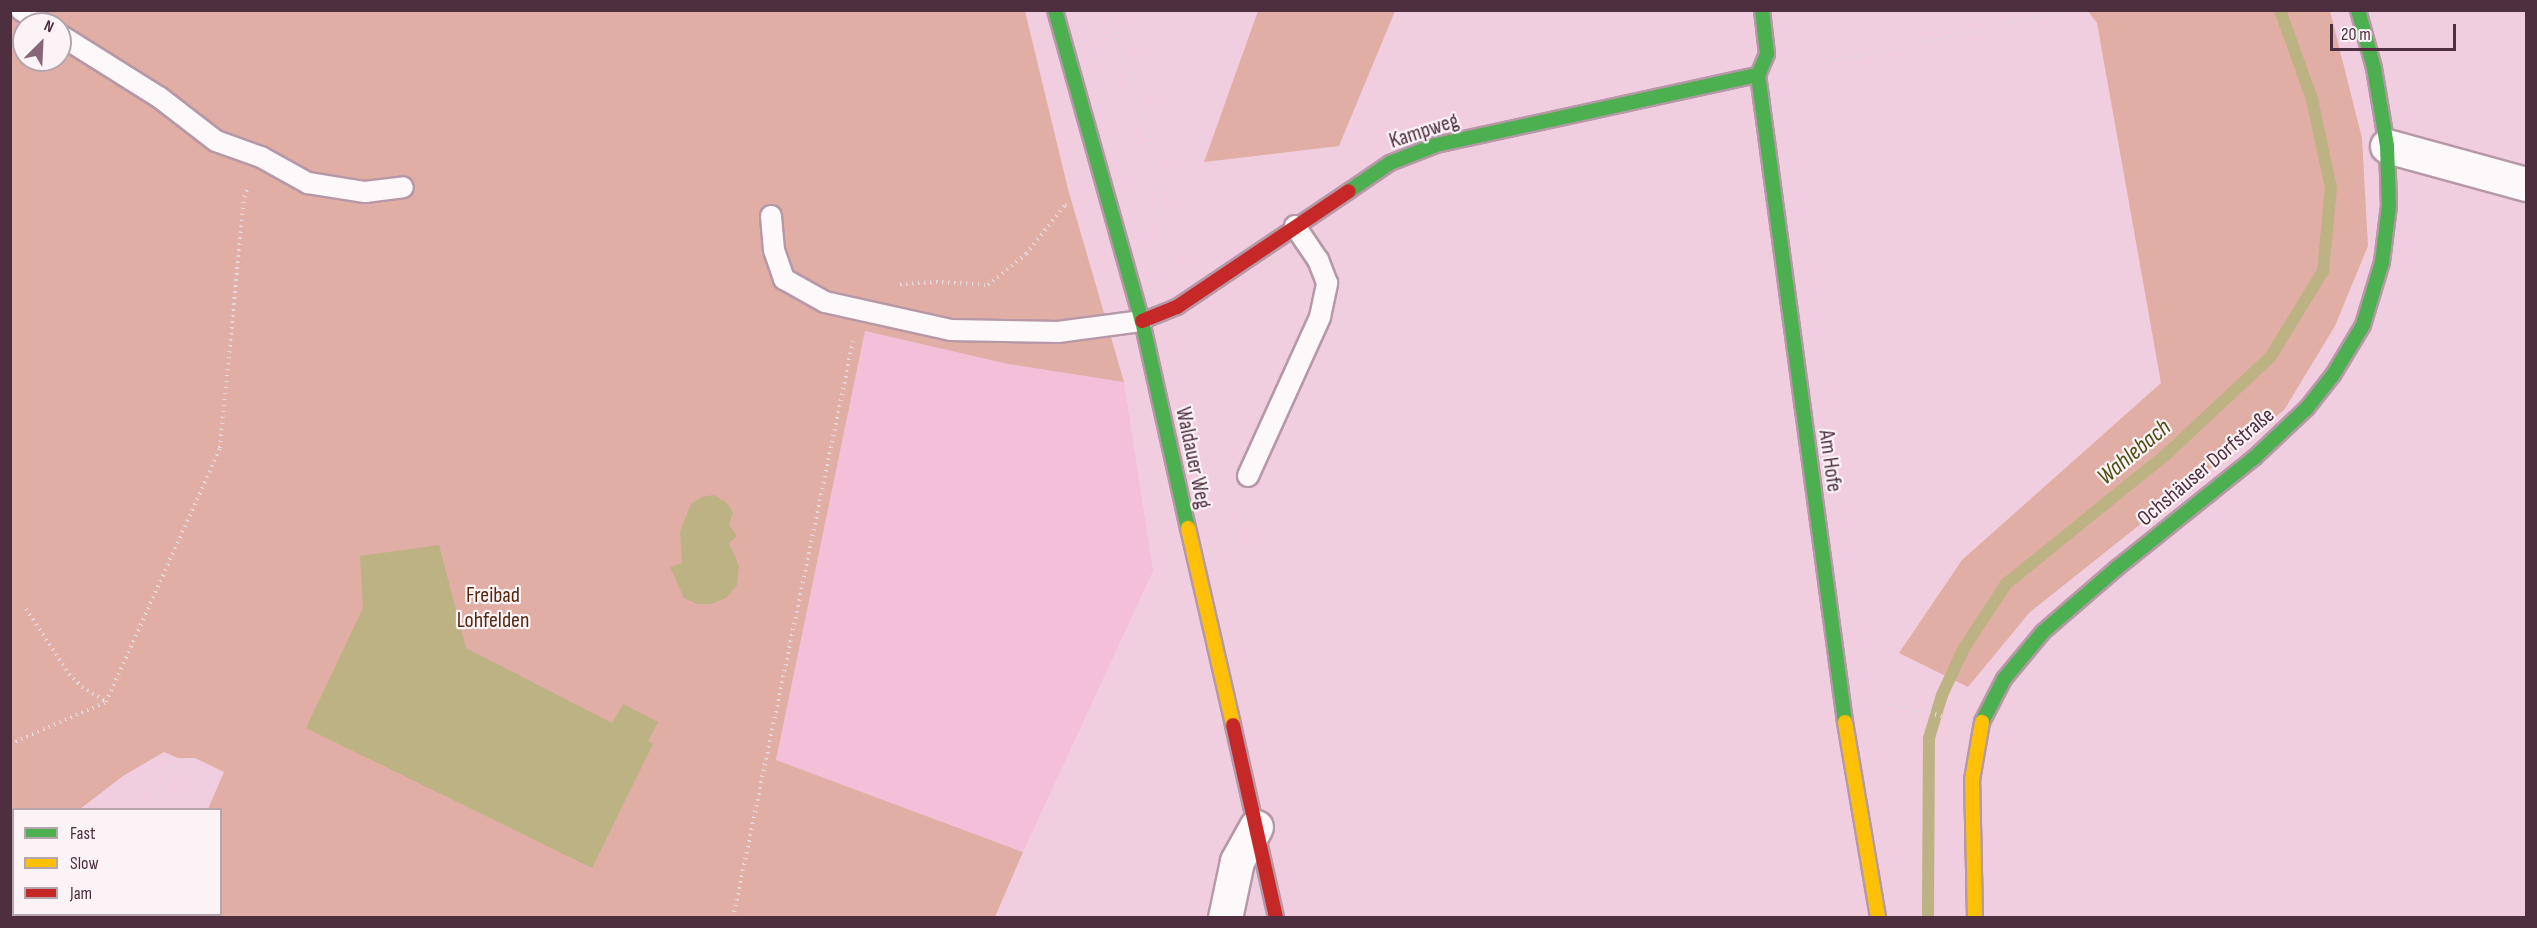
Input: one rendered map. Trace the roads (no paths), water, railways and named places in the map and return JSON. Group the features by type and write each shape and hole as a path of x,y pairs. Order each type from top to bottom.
{"street":[{"name":"Waldauer Weg","path":"1055,10 1142,321 1276,918"},
{"name":"Am Hofe","path":"1762,10 1767,54 1758,75 1841,696 1878,918"},
{"name":"Ochshäuser Dorfstraße","path":"1975,918 1971,780 1980,726 2004,679 2043,632 2117,568 2254,459 2307,408 2332,375 2363,325 2382,262 2389,206 2387,146 2374,68 2358,10"},
{"name":"Kampweg","path":"1142,321 1177,307 1390,163 1436,145 1758,75"},
{"path":"2387,146 2526,184"},
{"path":"1225,918 1237,861 1256,827"}],"lane":[{"path":"72,42 159,97 216,141 261,156 308,183 365,192 403,187"},
{"path":"771,216 774,250 784,279 825,302 951,330 1058,332 1142,321"},
{"path":"1248,476 1320,317 1327,283 1318,260 1295,226"}],"waterway":[{"name":"Wahlebach","path":"1928,918 1929,738 1942,695 1964,648 2006,584 2170,451 2271,356 2323,271 2331,188 2312,99 2280,10"}],"park label":[{"name":"Freibad Lohfelden","path":"493,608"}]}
